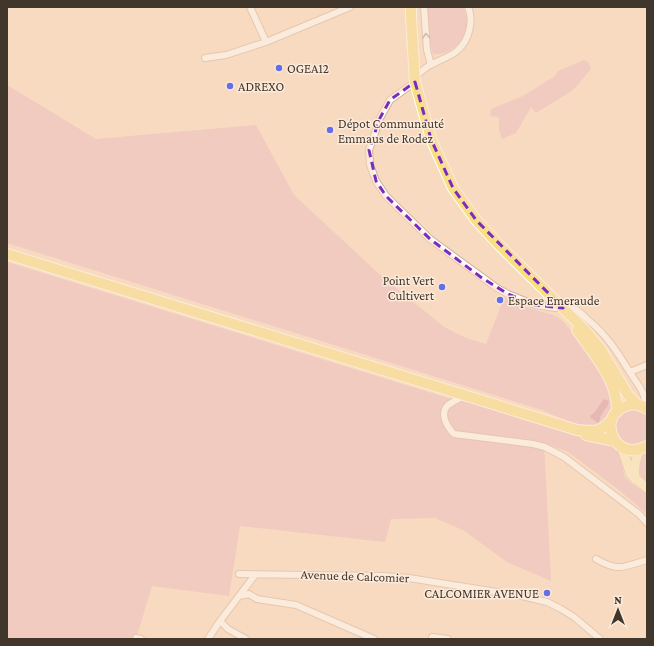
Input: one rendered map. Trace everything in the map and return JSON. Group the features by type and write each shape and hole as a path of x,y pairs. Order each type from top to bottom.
{"main road":[{"path":"410,10 415,79 431,139 453,188 476,220 498,245 584,329 602,351 625,390 643,407"},
{"path":"7,254 577,430 596,432 604,428 615,415 627,405 643,407"},
{"path":"563,308 606,373 614,388 617,406 611,430 628,470 635,479 647,488"},
{"path":"577,430 585,435 618,444 629,450 645,446"},
{"path":"635,479 634,467 645,446"}],"street":[{"path":"250,7 266,42"},
{"path":"205,58 226,55 266,42 350,7"},
{"path":"424,7 427,50 431,65"},
{"path":"468,7 470,12 470,28 466,41 458,51 431,65 390,100 380,118 369,150 370,165 376,181 386,196 430,239 487,281 508,294 535,305 563,308 567,306 574,307 597,326 615,347 643,392 646,402 643,407"},
{"path":"630,372 647,365"},
{"path":"464,396 448,405 444,411 445,422 449,430 454,434 533,444 555,452 564,457 639,514 647,523"},
{"path":"596,559 609,566 619,568 647,560"},
{"name":"Avenue de Calcomier","path":"239,574 380,576 409,578 522,596 543,601 562,609 600,639"},
{"path":"208,639 255,575"},
{"path":"239,596 249,594 257,599 296,605 374,639"},
{"path":"220,621 228,629 246,639"},
{"path":"432,637 448,639"}],"highlighted area":[{"path":"415,82 431,139 453,188 476,220 563,308 535,305 508,294 482,278 430,239 386,196 376,181 369,150 380,118 390,100"}],"shaded area":[{"path":"427,7 464,8 467,24 466,30 456,46 445,53 433,54 430,42"},
{"path":"584,60 588,62 591,69 573,90 536,113 531,107 516,133 502,139 499,130 499,117 490,116 491,109 523,96 555,76 558,71"},
{"path":"7,85 96,139 256,125 294,195 377,272 444,327 466,338 486,344 504,298 525,307 553,315 562,320 585,347 609,388 613,405 610,415 603,423 589,428 542,410 7,243"},
{"path":"7,262 461,402 466,401 585,439 609,443 614,446 620,455 624,476 647,494 647,514 619,490 568,452 544,443 551,581 507,562 463,530 435,518 391,519 385,542 240,526 229,596 152,586 136,639 7,639"},
{"path":"604,399 609,401 609,403 601,415 598,423 590,416"},
{"path":"636,408 647,413 647,441 638,445 624,442 616,430 615,423 624,411"},
{"path":"647,452 647,482 640,475 638,459"}],"place":[{"name":"OGEA12","path":"279,68"},
{"name":"ADREXO","path":"230,86"},
{"name":"Dépot Communauté Emmaus de Rodez","path":"330,130"},
{"name":"Point Vert Cultivert","path":"442,287"},
{"name":"Espace Emeraude","path":"500,300"},
{"name":"CALCOMIER AVENUE","path":"547,593"}]}
